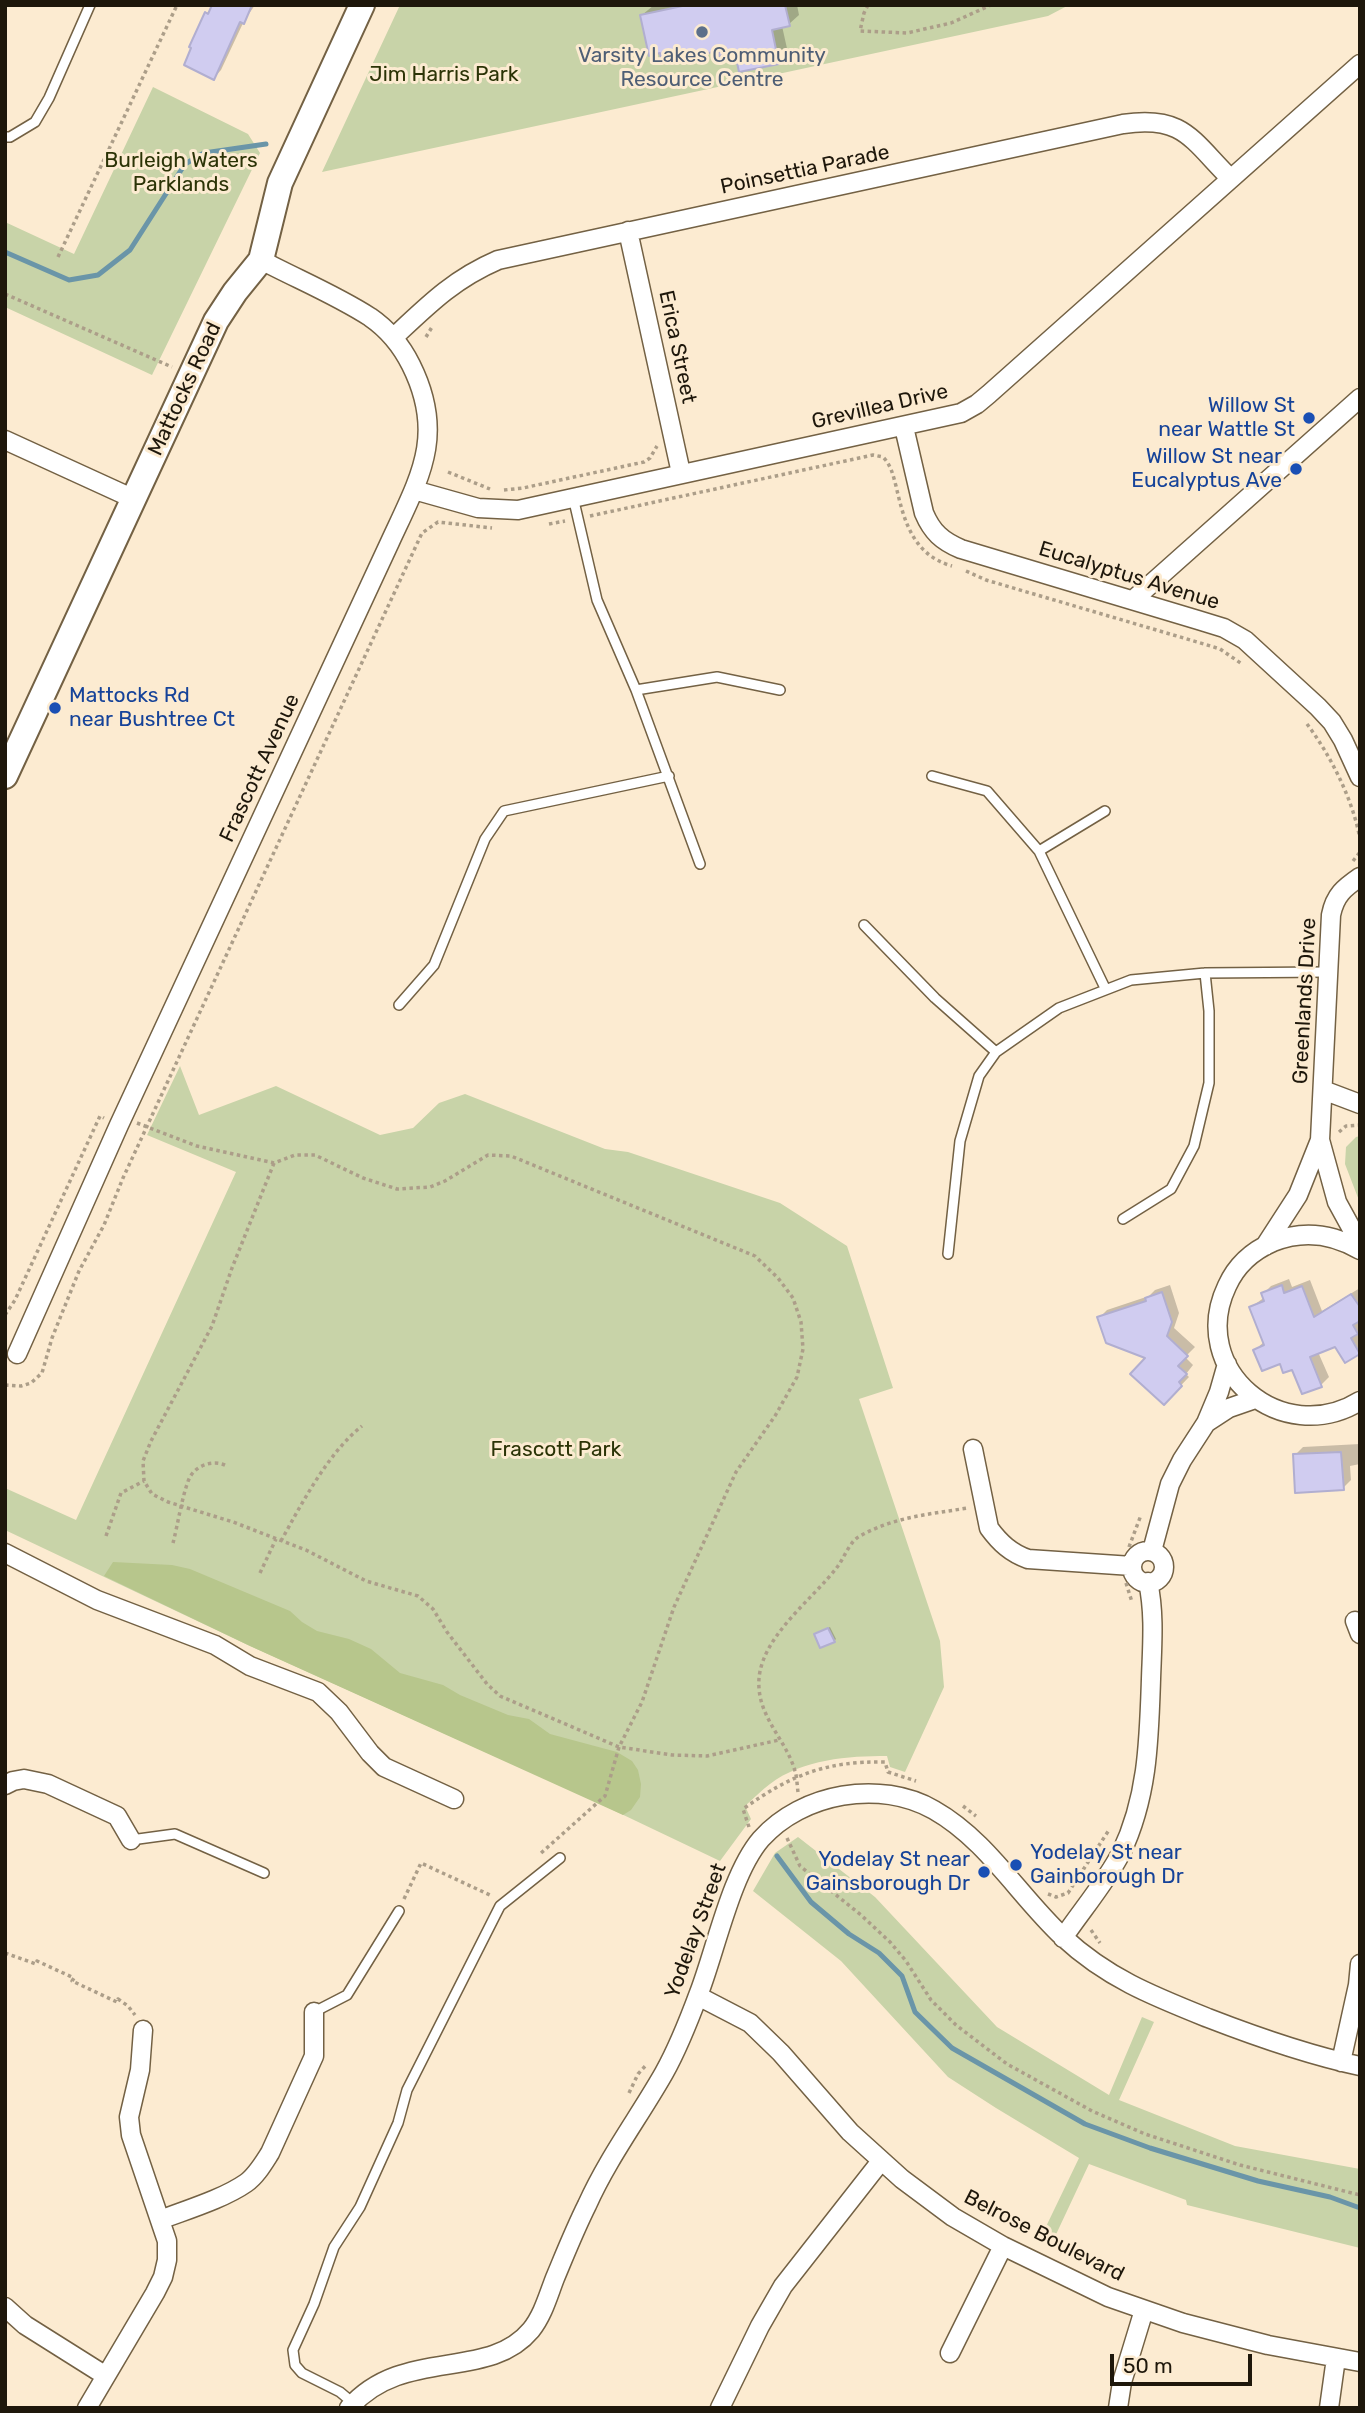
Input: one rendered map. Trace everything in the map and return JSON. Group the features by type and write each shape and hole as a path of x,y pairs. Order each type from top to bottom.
{"street":[{"name":"Mattocks Road","path":"5,776 190,375 227,303 261,260 280,183 362,5"},
{"name":"Grevillea Drive","path":"414,490 478,508 519,510 961,413 977,404 1360,64"},
{"name":"Poinsettia Parade","path":"394,337 445,290 470,272 498,260 1147,121 1159,121 1179,128 1230,178"},
{"name":"Erica Street","path":"628,231 681,473"},
{"name":"Frascott Avenue","path":"17,1354 120,1122 414,490 427,449 429,427 426,404 419,381 394,337 372,318 261,260"},
{"path":"1133,600 1357,404"},
{"name":"Eucalyptus Avenue","path":"904,427 924,513 929,526 938,537 961,549 1224,628 1245,640 1332,722 1360,777"},
{"path":"5,440 134,499"},
{"name":"Greenlands Drive","path":"1265,1246 1298,1195 1320,1140 1334,901 1355,870"},
{"path":"1324,1090 1360,1104"},
{"name":"Greenlands Drive","path":"1320,1140 1337,1202 1360,1244"},
{"path":"1360,1250 1336,1238 1317,1234 1286,1237 1265,1246 1236,1270 1224,1292 1218,1316 1219,1340 1227,1364 1239,1383 1255,1399 1286,1413 1309,1416 1332,1414 1360,1401"},
{"path":"1152,1551 1170,1484 1206,1423 1227,1364"},
{"path":"1206,1423 1229,1408 1255,1399"},
{"path":"973,1449 989,1528 996,1538 1016,1555 1028,1559 1129,1566"},
{"path":"1129,1566 1138,1554 1152,1551"},
{"path":"1129,1566 1138,1580 1147,1582 1157,1579 1163,1571 1163,1561 1152,1551"},
{"path":"5,1553 97,1600 215,1645 250,1666 318,1692 339,1712 384,1767 454,1799"},
{"path":"1063,1938 1120,1855 1142,1796 1149,1749 1152,1633 1147,1582"},
{"path":"5,1785 13,1780 24,1779 48,1784 117,1816 131,1840"},
{"name":"Yodelay Street","path":"351,2405 375,2385 400,2373 496,2355 514,2346 529,2332 542,2314 587,2203 666,2070 698,1996 742,1869 759,1842 781,1822 800,1809 841,1795 863,1794 900,1798 930,1807 970,1835 1063,1938 1101,1969 1141,1991 1240,2030 1360,2066"},
{"path":"1340,2062 1358,1985 1360,1964"},
{"name":"Belrose Boulevard","path":"698,1996 750,2023 781,2053 850,2132 881,2161 953,2217 1003,2246 1073,2281 1144,2310 1220,2333 1360,2362"},
{"path":"160,2220 233,2190 247,2182 262,2166 314,2056 314,2012"},
{"path":"87,2408 163,2277 168,2249 141,2168 129,2117 140,2070 144,2030"},
{"path":"720,2408 783,2286 881,2161"},
{"path":"950,2353 1003,2246"},
{"path":"5,2307 25,2325 106,2376"},
{"path":"1118,2408 1122,2382 1144,2310"},
{"path":"1329,2408 1336,2358"}],"lane":[{"path":"5,137 10,137 35,122 49,98 90,5"},
{"path":"573,497 597,600 636,690 700,863"},
{"path":"636,690 718,677 780,690"},
{"path":"399,1004 434,965 485,839 504,811 669,776"},
{"path":"932,776 987,790 1039,852 1105,988"},
{"path":"1039,852 1105,811"},
{"path":"864,925 935,998 996,1052"},
{"path":"948,1254 960,1141 979,1076 996,1052 1059,1008 1131,980 1205,973 1328,972"},
{"path":"1123,1219 1171,1189 1194,1146 1209,1083 1209,1011 1205,973"},
{"path":"131,1840 175,1834 264,1873"},
{"path":"351,2405 340,2392 302,2373 295,2365 295,2342 314,2304 334,2247 360,2207 398,2123 407,2090 500,1906 560,1858"},
{"path":"314,2012 346,1995 399,1911"}],"path":[{"path":"58,257 177,5"},
{"path":"869,5 864,13 860,31 906,33 951,23 991,5"},
{"path":"5,294 190,375"},
{"path":"426,337 437,320"},
{"path":"447,472 489,489 523,488 644,462 654,452 657,437"},
{"path":"541,525 873,455 883,457 892,471 906,527 914,540 933,558 985,580 1212,647 1246,667"},
{"path":"5,1385 21,1386 31,1383 42,1373 52,1338 79,1271 109,1213 422,533 438,522 498,528"},
{"path":"1303,719 1328,758 1348,801 1360,839"},
{"path":"1355,870 1360,852"},
{"path":"5,1315 15,1300 100,1116 147,1127 188,1143 274,1163 295,1155 316,1155 378,1184 414,1190 445,1181 488,1155 511,1156 755,1256 778,1279 793,1298 801,1322 803,1349 797,1377 775,1416 736,1472 674,1607 642,1702 619,1747 603,1799 533,1861"},
{"path":"274,1163 212,1326 143,1461 144,1481 152,1494 306,1550 366,1581 418,1596 433,1609 455,1643 487,1684 500,1696 619,1747 672,1755 707,1756 779,1740"},
{"path":"281,1541 322,1472 342,1444 362,1426"},
{"path":"173,1544 189,1477 198,1467 216,1462 227,1466"},
{"path":"106,1536 121,1493 144,1481"},
{"path":"800,1809 795,1770 762,1706 758,1686 763,1662 787,1622 831,1575 856,1537 894,1520 984,1505"},
{"path":"1133,1606 1126,1584 1131,1541 1143,1510"},
{"path":"260,1573 276,1539"},
{"path":"745,1832 750,1826 743,1809 773,1787 819,1768 848,1763 885,1762 888,1772 922,1783"},
{"path":"960,1803 978,1818"},
{"path":"781,1822 800,1866 890,1942 913,1970 931,2000 956,2025 1007,2064 1092,2111 1145,2134 1240,2165 1360,2195"},
{"path":"1055,1897 1072,1889 1111,1826"},
{"path":"399,1911 421,1863 495,1896"},
{"path":"1044,1891 1055,1897 1095,1933 1108,1951"},
{"path":"5,1954 36,1964 37,1961 74,1978 72,1981 94,1992 117,2002 118,1999 128,2006 144,2030"},
{"path":"625,2102 638,2074 647,2064"}],"green space":[{"name":"Jim Harris Park","path":"400,5 1069,5 1048,16 322,172"},
{"name":"Burleigh Waters Parklands","path":"153,87 248,134 260,153 152,375 5,307 5,222 74,254"},
{"name":"Frascott Park","path":"180,1066 199,1115 276,1086 380,1135 413,1128 439,1103 465,1094 605,1149 628,1152 780,1203 847,1246 893,1388 859,1399 940,1641 944,1687 905,1772 890,1767 887,1756 842,1758 797,1769 767,1786 745,1806 751,1819 720,1861 592,1800 250,1646 5,1530 5,1488 76,1520 236,1172 147,1135"},
{"path":"1360,1136 1360,1203 1345,1164 1346,1147"},
{"path":"113,1562 172,1565 190,1569 290,1611 317,1631 349,1639 371,1649 400,1673 443,1685 508,1715 529,1719 550,1734 617,1752 632,1761 638,1770 640,1797 631,1810 623,1815 250,1646 104,1576"},
{"path":"798,1837 875,1897 997,2027 1109,2095 1142,2017 1154,2022 1119,2100 1235,2146 1360,2169 1360,2248 1187,2205 1186,2200 1089,2164 1052,2243 1041,2237 1079,2158 948,2077 841,1961 753,1891 775,1853"}],"building":[{"path":"212,5 252,5 244,24 240,22 214,80 184,65 205,12 208,14"},
{"name":"Varsity Lakes Community Resource Centre","path":"687,5 785,5 790,26 772,30 779,64 739,72 735,53 719,56 719,51 661,62 660,53 649,56 640,15"},
{"path":"1282,1285 1284,1293 1302,1286 1314,1317 1351,1294 1360,1307 1360,1321 1353,1325 1358,1334 1351,1338 1360,1354 1345,1363 1335,1347 1310,1357 1322,1387 1302,1394 1292,1370 1283,1373 1280,1364 1262,1371 1253,1350 1264,1345 1249,1307 1264,1301 1261,1293"},
{"path":"1162,1292 1172,1322 1167,1336 1188,1356 1178,1366 1187,1374 1179,1382 1182,1386 1164,1405 1130,1374 1145,1358 1106,1343 1097,1317 1146,1301 1145,1298"},
{"path":"1341,1452 1344,1490 1295,1493 1293,1454"},
{"path":"828,1628 835,1642 820,1648 814,1634"}],"waterway":[{"path":"5,252 69,280 98,275 130,250 185,164 204,153 266,144"},
{"path":"777,1856 811,1902 849,1934 879,1953 902,1976 915,2012 952,2048 1085,2124 1150,2148 1258,2181 1330,2197 1360,2208"}],"place":[{"name":"Varsity Lakes Community Resource Centre","path":"702,32"},
{"name":"Willow St near Wattle St","path":"1309,418"},
{"name":"Willow St near Eucalyptus Ave","path":"1296,469"},
{"name":"Mattocks Rd near Bushtree Ct","path":"55,708"},
{"name":"Yodelay St near Gainborough Dr","path":"1016,1865"},
{"name":"Yodelay St near Gainsborough Dr","path":"984,1872"}]}
